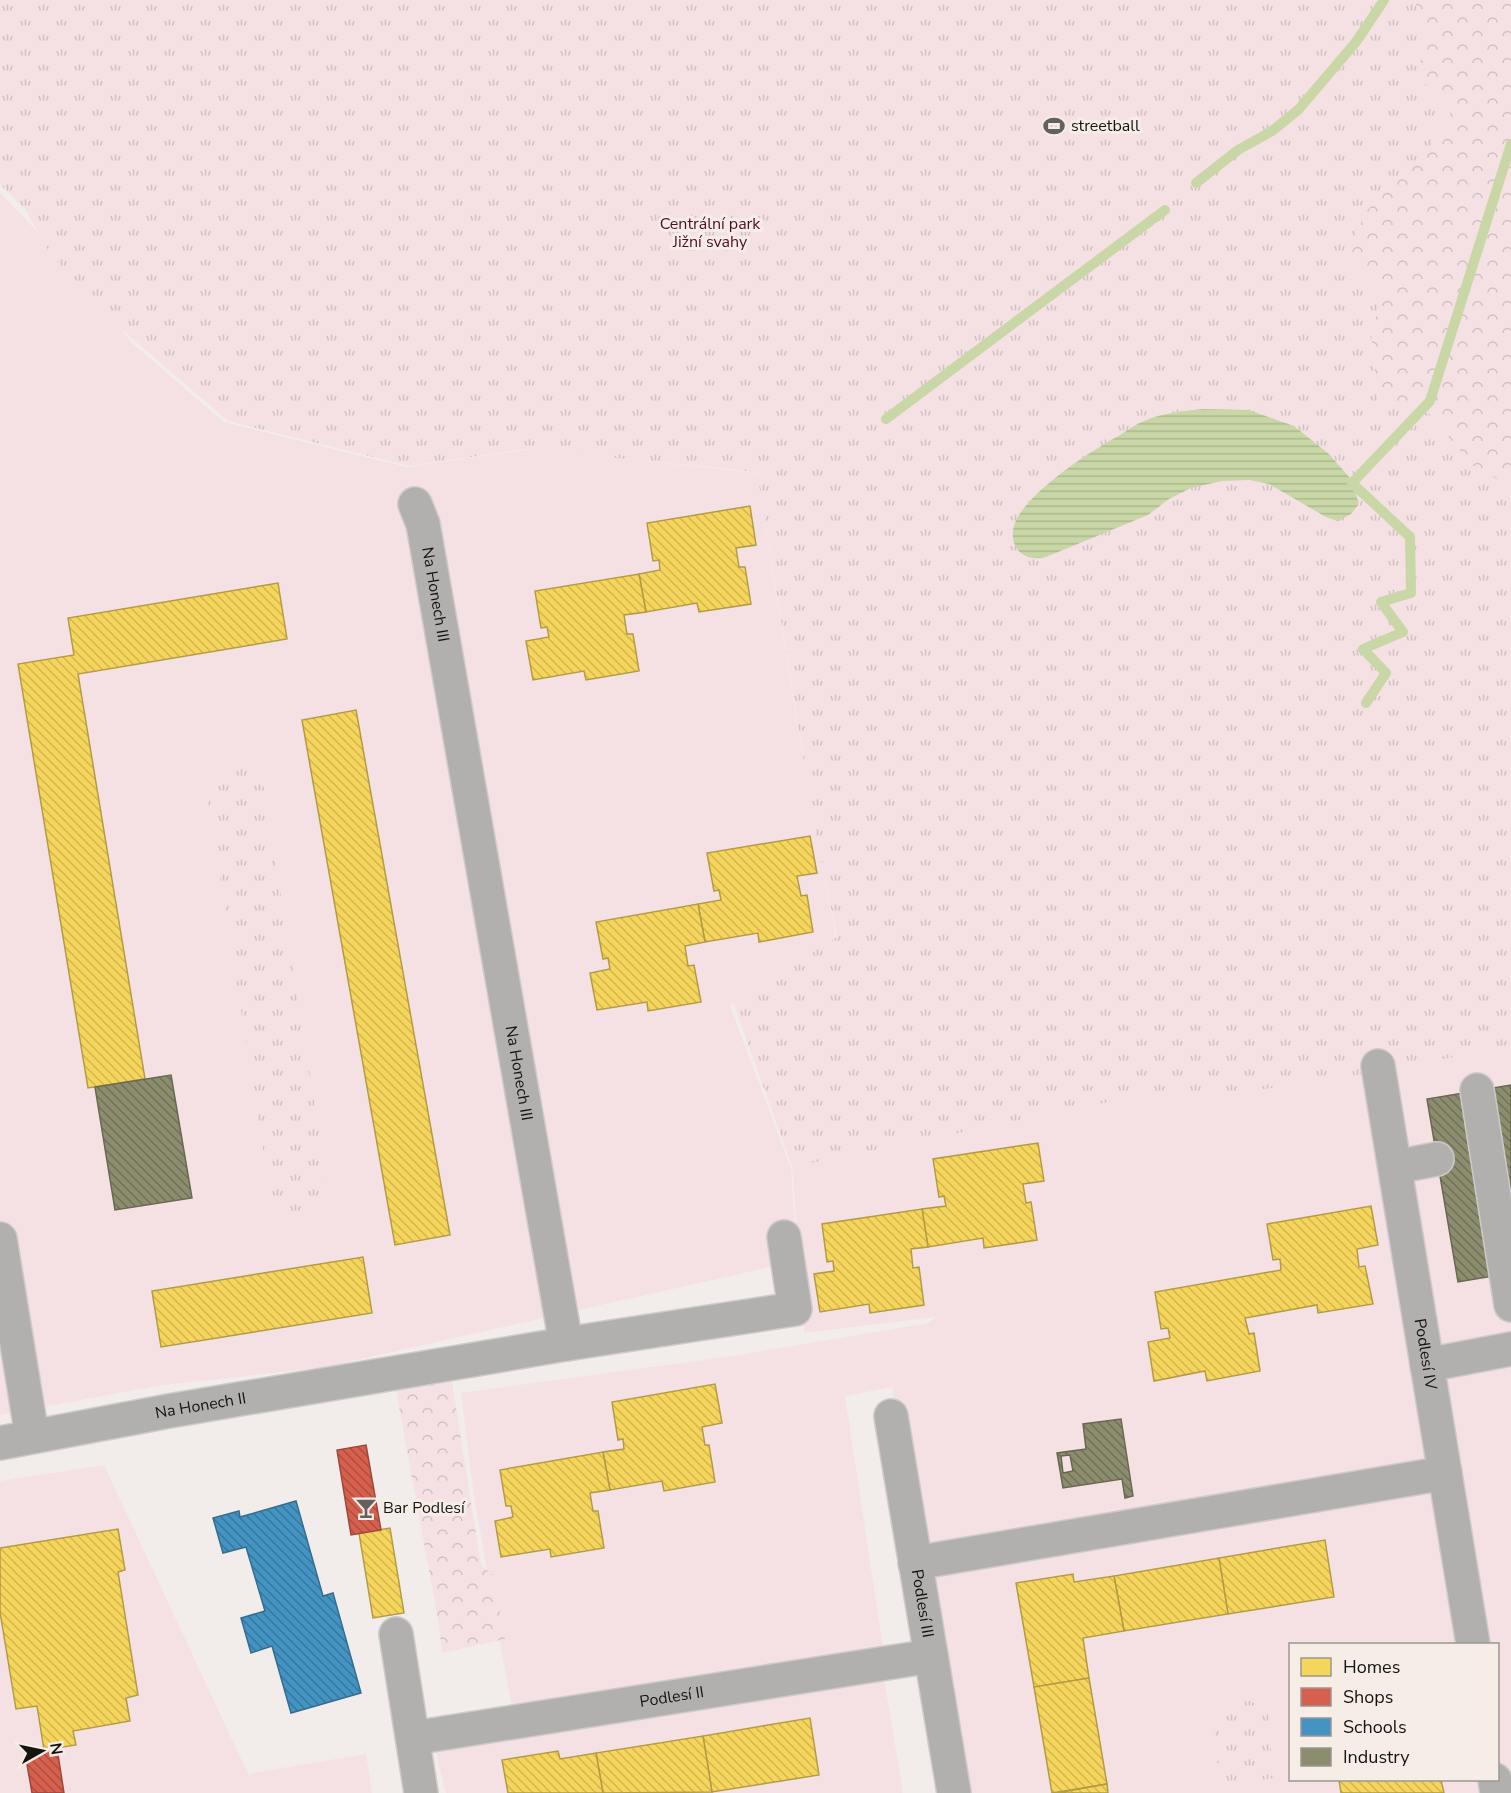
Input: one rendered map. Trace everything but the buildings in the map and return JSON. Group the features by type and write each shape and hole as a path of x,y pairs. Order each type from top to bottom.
{"street":[{"name":"Na Honech III","path":"416,504 423,524 566,1344"},
{"name":"Podlesí IV","path":"1378,1066 1473,1643"},
{"path":"1477,1090 1511,1305"},
{"path":"1395,1167 1437,1159"},
{"path":"566,1344 795,1309 784,1237"},
{"path":"0,1239 32,1436"},
{"name":"Na Honech II","path":"0,1443 566,1344"},
{"path":"1427,1365 1511,1349"},
{"name":"Podlesí III","path":"891,1416 954,1793"},
{"path":"915,1563 1445,1473"},
{"path":"396,1634 421,1793"},
{"name":"Podlesí II","path":"413,1738 931,1656"}],"green space":[{"name":"Centrální park Jižní svahy","path":"0,0 1416,0 1426,43 1419,65 1423,81 1450,113 1425,154 1366,211 1344,258 1384,291 1371,332 1378,403 1422,405 1472,465 1511,487 1511,1044 1342,1078 1237,1093 1192,1091 1143,1095 792,1167 733,1002 837,937 814,824 757,472 527,449 409,466 228,421 121,329 51,255 25,209 0,184"},
{"path":"1416,0 1511,0 1511,487 1472,466 1422,405 1378,403 1371,332 1384,291 1344,258 1366,211 1392,185 1450,113 1423,81 1419,65 1426,43"},
{"path":"0,193 64,259 132,343 224,422 407,467 532,449 757,473 799,735 836,938 730,1006 791,1168 797,1261 325,1367 163,1385 0,1415"},
{"path":"230,760 254,767 262,777 327,1181 326,1200 322,1206 311,1212 297,1213 284,1209 277,1205 270,1194 207,795 212,774"},
{"path":"1511,1044 1511,1793 957,1793 892,1387 845,1396 884,1654 512,1708 474,1497 461,1393 726,1357 929,1323 936,1317 804,1333 792,1167 1143,1095 1192,1091 1237,1093 1342,1078"},
{"path":"452,1382 481,1565 494,1576 505,1639 442,1653 439,1625 396,1390"},
{"path":"104,1465 249,1776 253,1773 366,1754 372,1793 0,1793 0,1481"},
{"path":"883,1672 903,1793 446,1793 435,1748"},
{"path":"1251,1701 1268,1711 1273,1778 1223,1785 1214,1748 1215,1718 1230,1702"}],"shaded area":[{"path":"1203,409 1249,410 1294,426 1329,454 1350,478 1356,491 1358,505 1351,514 1338,521 1326,517 1269,484 1249,480 1222,481 1191,488 1169,499 1148,515 1046,557 1027,557 1016,547 1013,532 1019,515 1036,494 1065,470 1141,422 1166,414"}],"waterway":[{"path":"1196,183 1238,150 1272,131 1298,110 1356,42 1384,0"},
{"path":"1366,703 1386,673 1363,649 1403,632 1381,602 1411,593 1410,537 1352,483 1430,401 1511,144"},
{"path":"886,419 1165,210"}],"place":[{"name":"streetball","path":"1054,126"},
{"name":"Bar Podlesí","path":"366,1508"}]}
